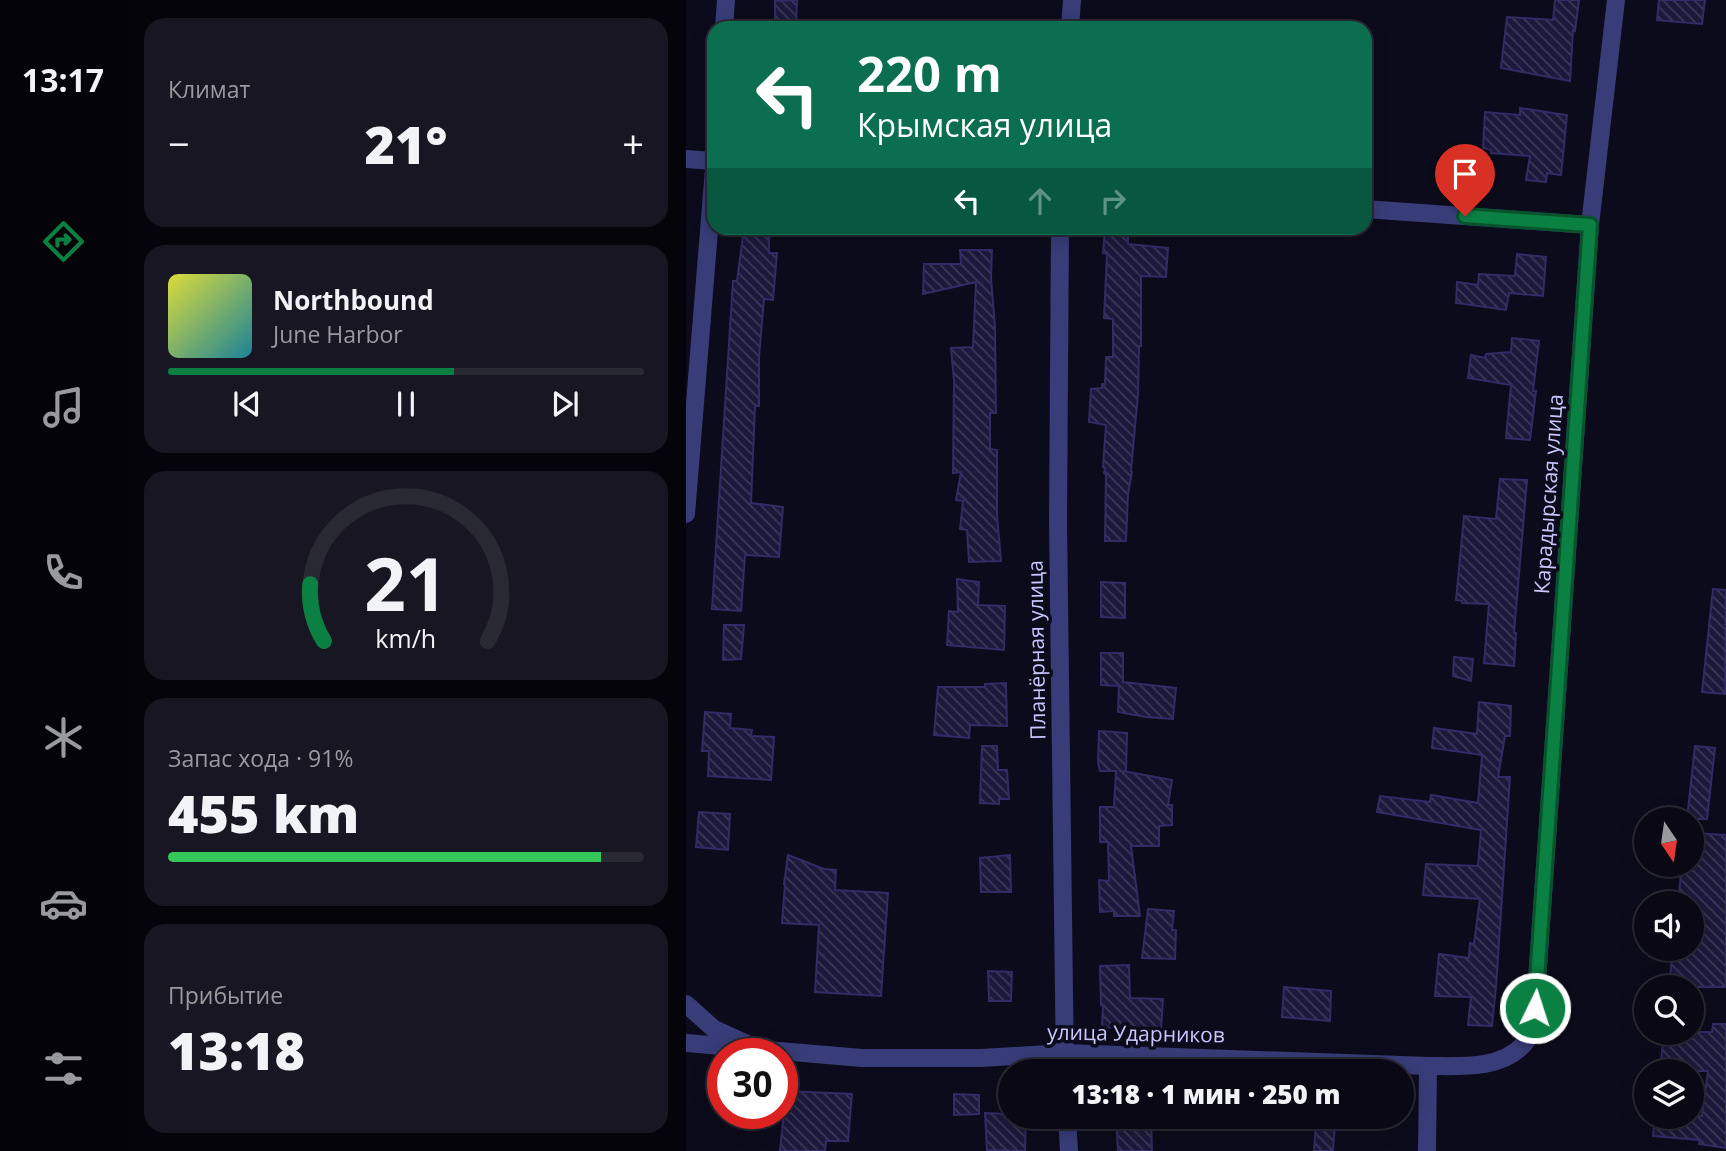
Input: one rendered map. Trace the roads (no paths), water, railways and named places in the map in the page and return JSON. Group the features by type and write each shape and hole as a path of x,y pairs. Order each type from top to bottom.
{"street":[{"path":"724,21 726,0"},
{"path":"1070,21 1072,0"},
{"name":"Карадырская улица","path":"1537,991 1590,225 1616,0"},
{"path":"686,159 707,160"},
{"path":"1372,209 1590,225"},
{"path":"686,514 709,235"},
{"name":"Планёрная улица","path":"1060,235 1058,521 1065,1059"},
{"name":"улица Ударников","path":"1414,1066 1478,1066 1513,1054 1526,1042 1534,1024 1537,991"},
{"path":"686,1004 714,1029 733,1038"},
{"name":"улица Ударников","path":"686,1043 707,1045"},
{"name":"улица Ударников","path":"798,1053 862,1058 1002,1059"},
{"path":"1427,1151 1428,1066"},
{"path":"1068,1129 1069,1151"}]}
